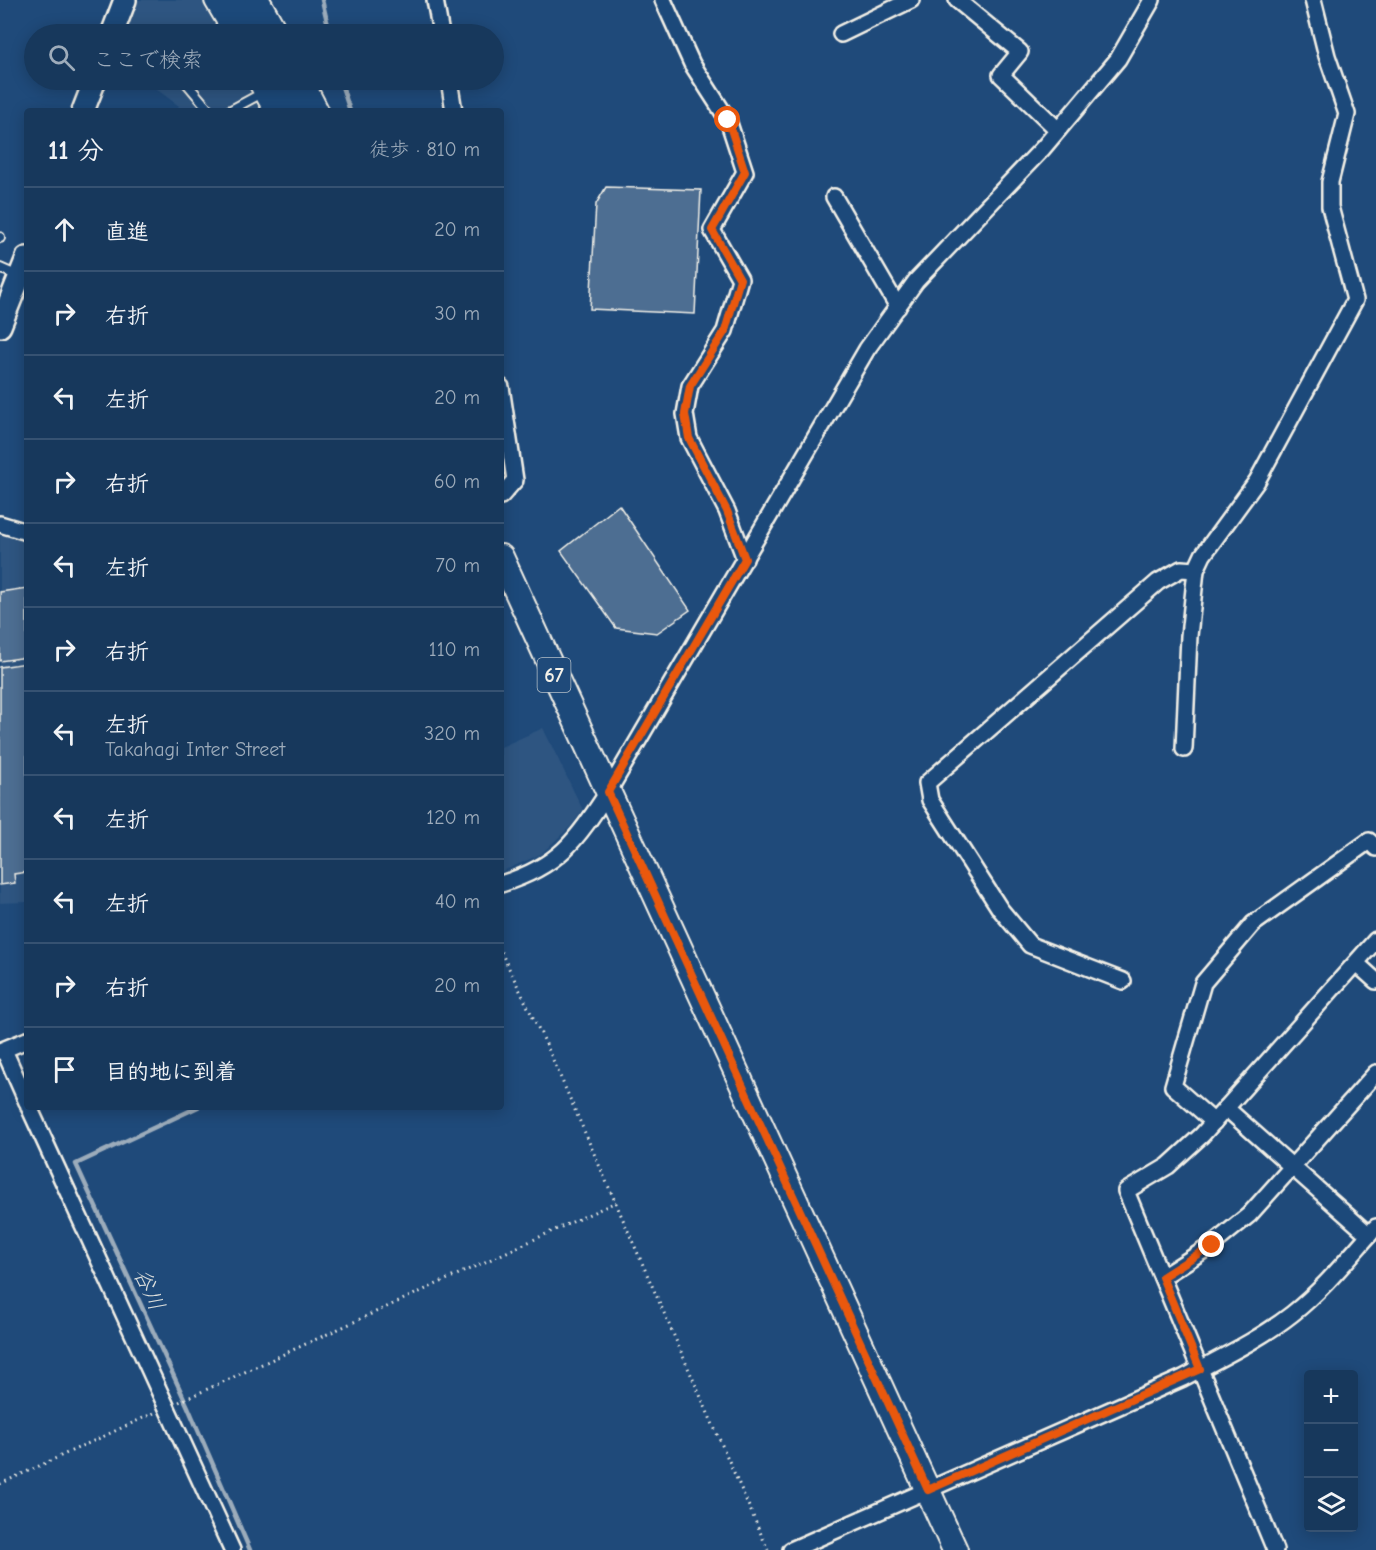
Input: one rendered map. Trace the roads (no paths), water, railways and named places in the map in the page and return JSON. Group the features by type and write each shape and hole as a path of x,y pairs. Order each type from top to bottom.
{"main road":[{"path":"218,0 231,24"},
{"path":"238,0 251,24"},
{"path":"257,0 270,24"},
{"path":"271,90 293,108"},
{"path":"305,90 314,108"},
{"name":"67","path":"504,564 956,1550"}],"street":[{"path":"118,24 125,0"},
{"path":"435,0 439,24"},
{"path":"663,0 692,64 728,120 745,172 712,230 740,279 725,331 690,386 685,414 689,438 727,511 745,559"},
{"path":"841,34 911,0"},
{"path":"957,0 1020,52 1001,75 1058,130"},
{"path":"504,883 532,874 550,864 586,825 608,792 867,350 916,281 1058,130 1118,59 1152,0"},
{"path":"1184,749 1189,636 1196,570 1203,555 1257,481 1355,300 1330,207 1330,182 1347,114 1327,56 1313,0"},
{"path":"84,108 91,90"},
{"path":"451,90 454,108"},
{"path":"834,197 898,307"},
{"path":"0,326 23,267"},
{"path":"504,407 515,480 504,493"},
{"path":"0,525 24,531"},
{"path":"1123,981 1030,945 1000,909 930,800 927,783 1158,582 1181,569 1196,570"},
{"path":"1214,1122 1173,1086 1200,988 1253,924 1369,842 1376,848"},
{"path":"1275,1550 1126,1191 1168,1166 1214,1122 1376,940"},
{"path":"1356,963 1376,981"},
{"path":"24,1041 2,1051 24,1096"},
{"path":"1162,1277 1230,1232 1265,1200 1376,1073"},
{"path":"791,1550 1200,1369 1265,1334 1293,1314 1340,1269 1372,1231 1293,1168 1226,1107"},
{"path":"30,1110 232,1550"}],"lane":[{"path":"192,90 207,108"},
{"path":"235,108 271,90"},
{"path":"0,268 23,267"}],"waterway":[{"name":"谷川","path":"322,0 328,24"},
{"name":"谷川","path":"343,90 349,108"},
{"name":"谷川","path":"192,1110 76,1164 188,1407 250,1550"}]}
